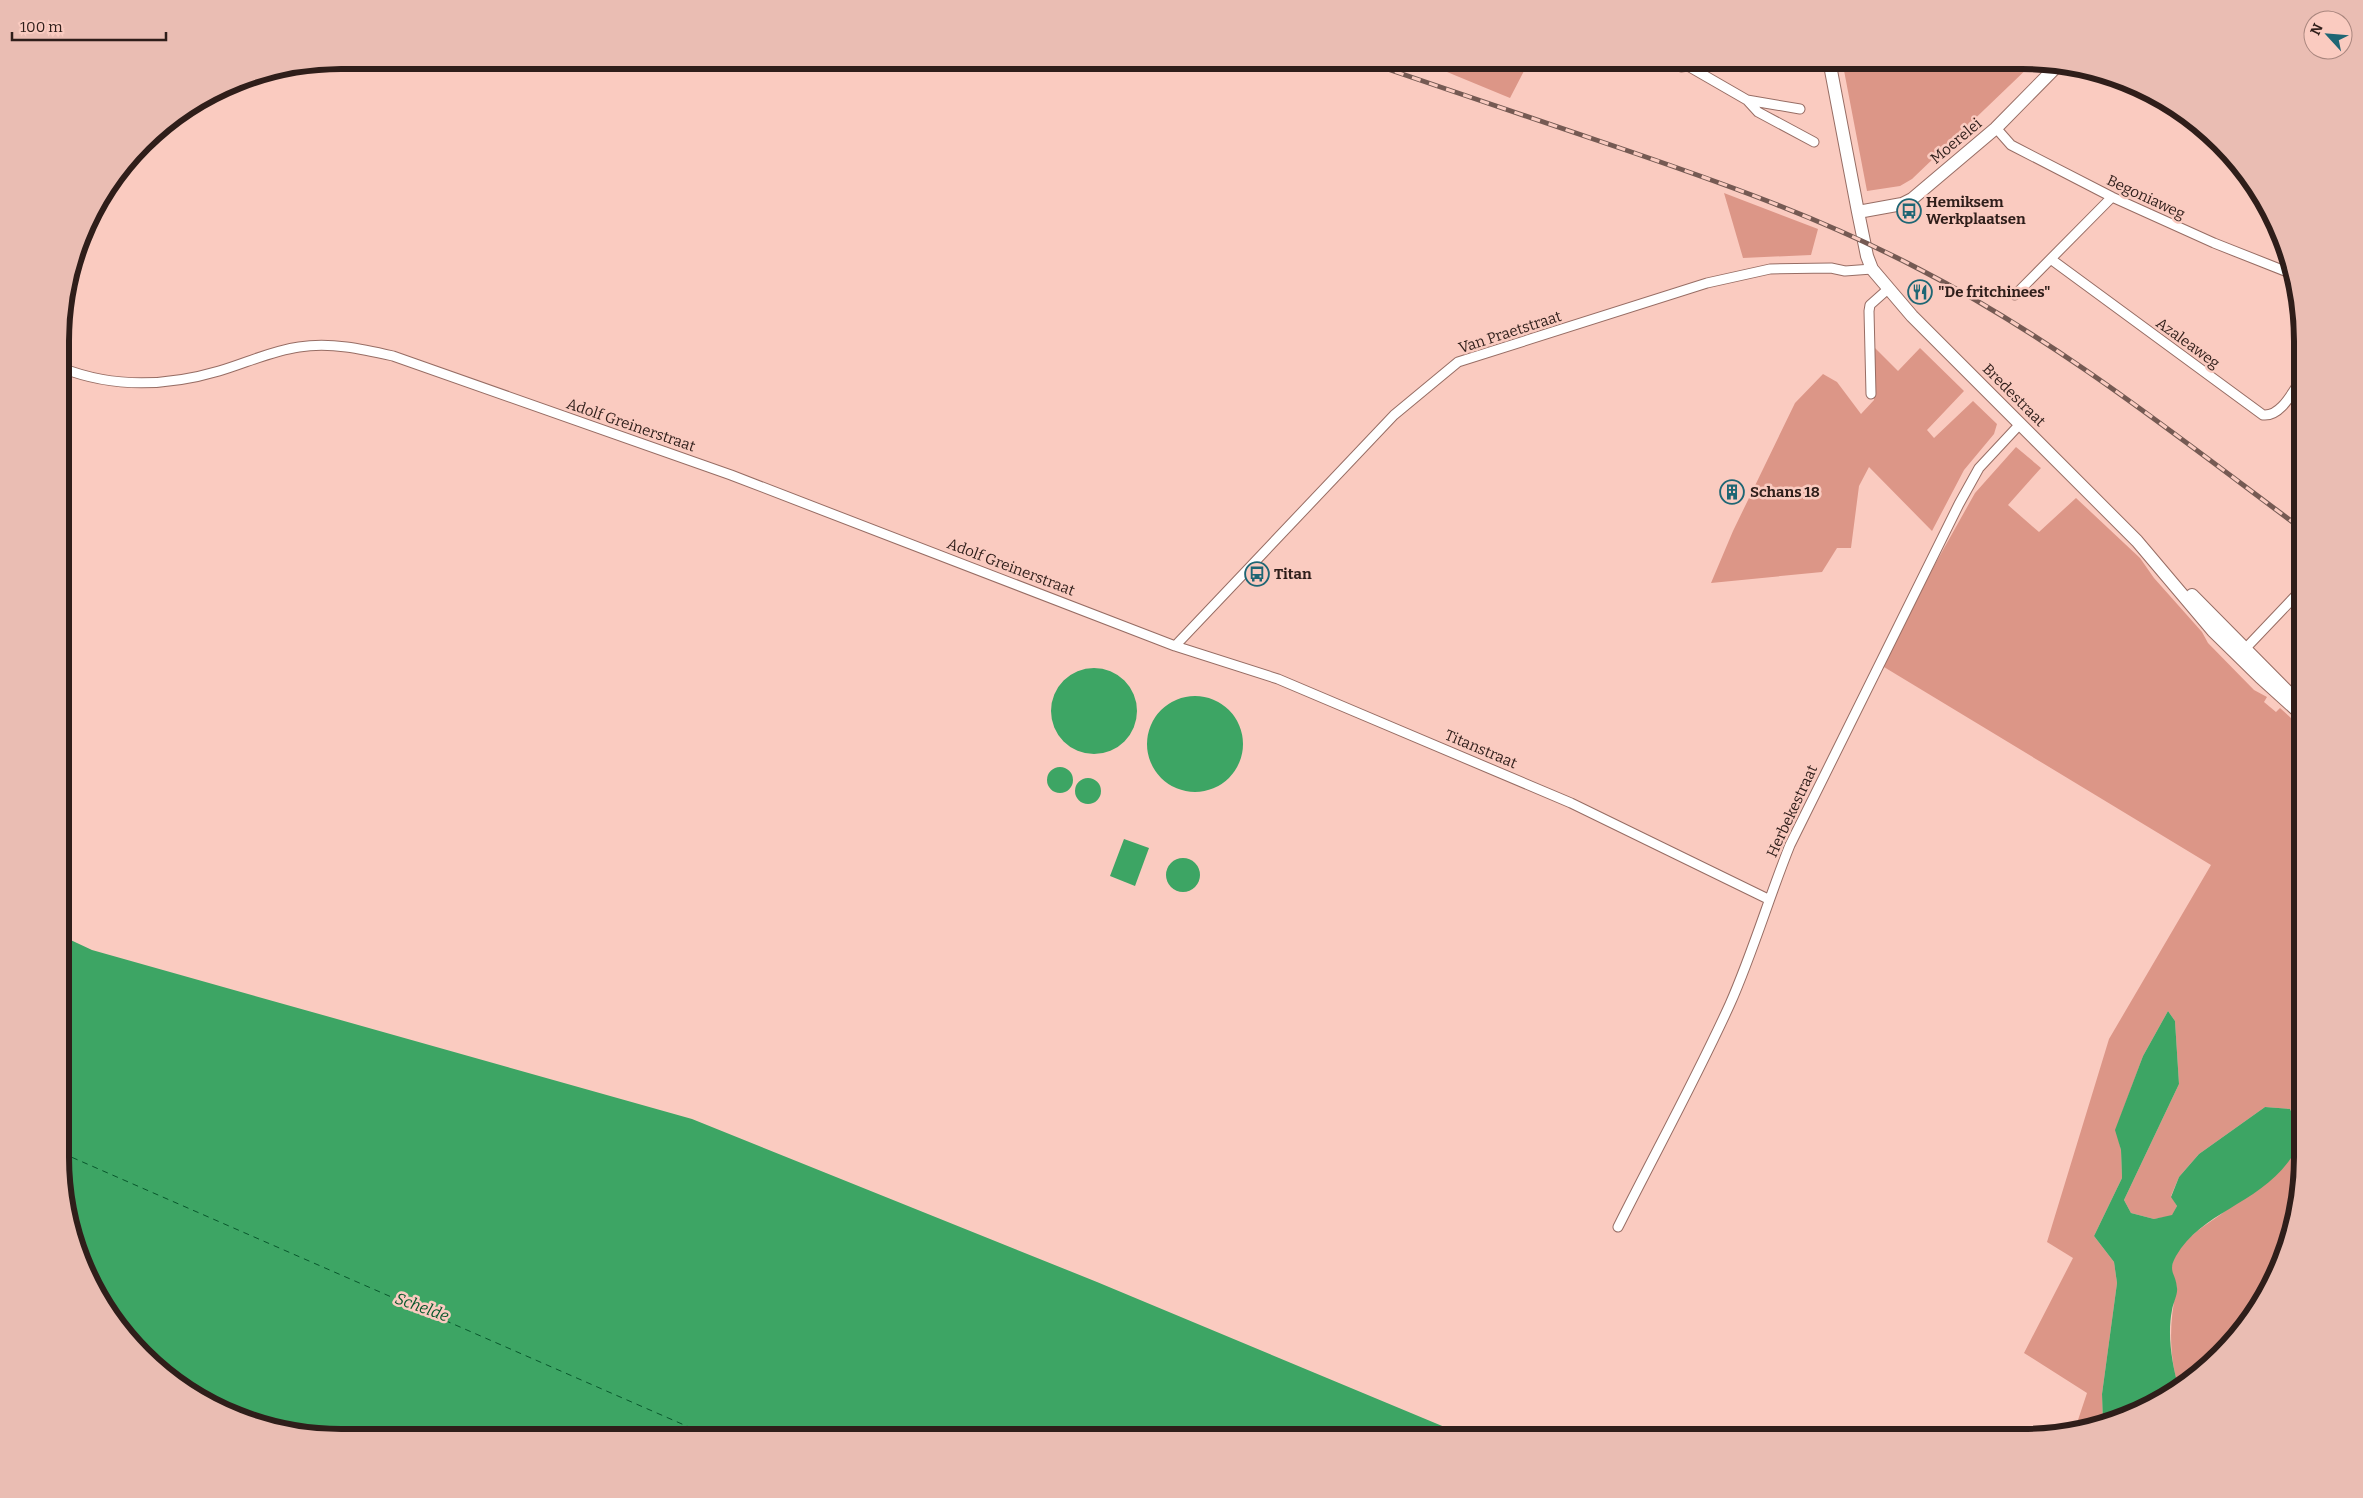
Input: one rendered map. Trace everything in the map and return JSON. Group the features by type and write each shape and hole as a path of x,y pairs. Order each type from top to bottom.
{"main road":[{"path":"1832,69 1858,212 1867,256 1872,269"},
{"name":"Moerelei","path":"1858,212 1902,204 1912,200 1996,128 2053,70"},
{"name":"Bredestraat","path":"1872,269 1888,290 2137,541 2213,631 2294,708"},
{"name":"Bredestraat","path":"2137,541 2294,698"}],"street":[{"path":"1700,69 1747,100 1758,112 1814,142"},
{"path":"1747,100 1800,109"},
{"name":"Begoniaweg","path":"1996,128 2011,145 2112,197 2214,243 2285,272"},
{"path":"2016,295 2112,197"},
{"name":"Azaleaweg","path":"2052,260 2263,414 2268,415 2278,410 2294,389"},
{"name":"Van Praetstraat","path":"1175,646 1394,415 1458,362 1707,283 1770,269 1831,268 1845,271 1872,269"},
{"path":"1870,394 1870,305 1888,290"},
{"name":"Adolf Greinerstraat","path":"69,371 113,381 159,384 220,371 263,354 299,347 325,345 357,348 393,356 731,475 1175,646"},
{"name":"Herbekestraat","path":"1618,1227 1729,1005 1751,954 1768,899 1790,845 1969,484 1984,462 2020,424"},
{"path":"2246,649 2294,598"},
{"name":"Titanstraat","path":"1175,646 1278,679 1572,803 1768,899"}],"shaded area":[{"path":"1440,69 1525,69 1510,98"},
{"path":"1844,69 2027,69 1912,179 1900,186 1867,191"},
{"path":"1724,193 1818,229 1811,255 1743,258"},
{"path":"1875,348 1898,371 1920,348 1964,391 1927,430 1934,438 1973,401 1997,424 1994,434 1964,470 1932,531 1869,467 1859,486 1851,548 1837,548 1822,572 1711,583 1733,531 1795,403 1823,374 1837,382 1861,414 1874,400"},
{"path":"2016,447 2041,468 2008,505 2039,532 2076,498 2140,558 2154,578 2202,632 2208,643 2254,690 2267,697 2264,702 2276,712 2280,708 2294,721 2294,1118 2290,1109 2265,1107 2199,1154 2179,1177 2171,1196 2177,1206 2172,1216 2154,1219 2131,1213 2124,1200 2179,1084 2175,1021 2168,1011 2143,1056 2116,1129 2121,1150 2122,1178 2094,1236 2114,1262 2117,1283 2102,1394 2103,1417 2077,1424 2087,1393 2024,1353 2073,1258 2047,1242 2109,1039 2211,865 1879,664 1975,493"},
{"path":"2294,1151 2292,1193 2285,1228 2274,1261 2258,1293 2238,1323 2215,1350 2177,1380 2171,1340 2176,1287 2172,1273 2174,1259 2188,1239 2240,1199"}],"water":[{"path":"1086,668 1102,668 1111,671 1125,680 1134,694 1137,711 1134,728 1125,742 1111,751 1102,754 1086,754 1070,747 1058,735 1051,719 1051,703 1058,687 1070,675"},
{"path":"1195,696 1213,700 1229,710 1239,726 1243,744 1239,762 1229,778 1213,788 1195,792 1177,788 1161,778 1151,762 1147,744 1151,726 1161,710 1177,700"},
{"path":"1060,767 1069,771 1073,780 1069,789 1060,793 1051,789 1047,780 1051,771"},
{"path":"1088,778 1097,782 1101,791 1097,800 1088,804 1079,800 1075,791 1079,782"},
{"path":"1124,839 1149,848 1135,886 1110,876"},
{"path":"1183,858 1195,863 1200,875 1195,887 1183,892 1171,887 1166,875 1171,863"},
{"name":"Schelde","path":"69,939 92,950 692,1119 1097,1282 1449,1429 323,1429 288,1424 253,1415 205,1393 175,1373 148,1350 125,1323 105,1293 89,1261 78,1228 69,1175"},
{"path":"2168,1011 2175,1021 2179,1084 2124,1200 2131,1213 2154,1219 2172,1215 2177,1206 2171,1197 2179,1177 2199,1154 2265,1107 2290,1109 2294,1118 2294,1154 2278,1174 2264,1186 2201,1228 2187,1241 2173,1261 2172,1269 2177,1290 2171,1320 2170,1339 2177,1380 2158,1393 2126,1409 2103,1417 2102,1394 2117,1283 2114,1262 2094,1236 2122,1178 2121,1150 2115,1130 2143,1056"}],"ferry route":[{"path":"69,1156 693,1429"}],"railway":[{"path":"1387,69 1766,200 1882,250 1970,297 2068,358 2163,425 2294,523"}],"place":[{"name":"Hemiksem Werkplaatsen","path":"1909,211"},
{"name":"\"De fritchinees\"","path":"1920,292"},
{"name":"Schans 18","path":"1732,492"},
{"name":"Titan","path":"1257,574"}]}
